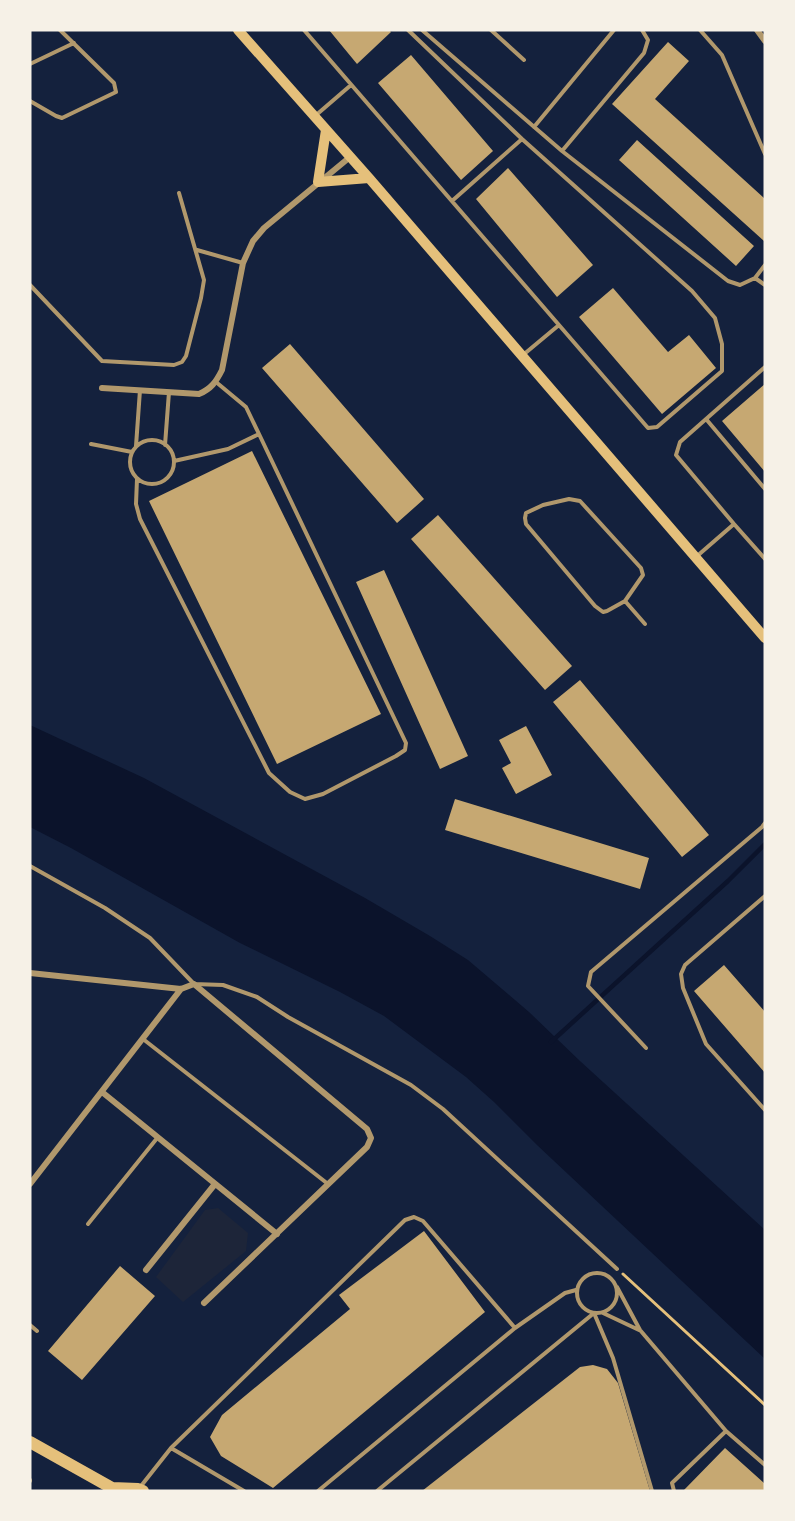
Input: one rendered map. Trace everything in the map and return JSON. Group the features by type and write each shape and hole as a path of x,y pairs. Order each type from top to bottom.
{"main road":[{"path":"238,30 369,178 765,638"},
{"path":"326,130 318,182 369,178"},
{"path":"30,1442 113,1490 141,1490"}],"street":[{"path":"757,30 765,41"},
{"path":"102,388 199,394 216,382 222,370 243,263 253,241 264,228 350,157"},
{"path":"30,973 181,989 194,984 367,1129 371,1138 367,1147 204,1303"},
{"path":"30,1184 181,989"},
{"path":"102,1092 277,1234"},
{"path":"147,1270 215,1184"}],"lane":[{"path":"30,101 56,117 62,118 116,92 114,83 60,30"},
{"path":"304,30 648,428 657,427 722,371 722,344 715,318 692,291 522,139 408,30"},
{"path":"422,30 562,151 728,281 740,285 755,278 765,265"},
{"path":"491,30 524,60"},
{"path":"534,127 614,30"},
{"path":"562,151 644,52 648,40 642,30"},
{"path":"700,30 722,55 765,154"},
{"path":"30,64 74,43"},
{"path":"315,116 351,85"},
{"path":"452,201 522,139"},
{"path":"30,285 102,362 174,365 182,363 186,356 204,280 179,193"},
{"path":"196,249 243,263"},
{"path":"755,278 765,285"},
{"path":"521,356 559,325"},
{"path":"765,367 680,442 676,455 765,559"},
{"path":"137,479 136,504 140,519 269,773 290,792 305,799 323,795 405,750 406,743 246,407 216,382"},
{"path":"136,446 140,390"},
{"path":"165,445 169,392"},
{"path":"706,419 765,489"},
{"path":"174,461 228,449 259,434"},
{"path":"149,440 157,440 165,445 173,454 174,469 170,476 159,484 151,485 137,479 130,467 130,459 136,446 149,440"},
{"path":"91,444 132,452"},
{"path":"569,499 580,501 641,568 643,574 625,601 603,612 595,606 526,524 526,513 543,505 569,499"},
{"path":"695,558 734,524"},
{"path":"625,601 645,624"},
{"path":"646,1048 588,986 591,972 765,823"},
{"path":"30,866 105,908 150,938 194,984 223,985 257,997 288,1017 411,1085 444,1109 617,1269"},
{"path":"765,896 685,965 681,974 683,988 706,1044 765,1110"},
{"path":"142,1038 328,1185"},
{"path":"88,1224 158,1137"},
{"path":"141,1490 171,1448 405,1220 414,1217 423,1221 515,1328"},
{"path":"617,1287 615,1303 603,1312 587,1311 580,1305 577,1298 576,1290 579,1282 591,1272 599,1272 613,1280 617,1287 640,1330 726,1431 765,1465"},
{"path":"318,1491 515,1328 565,1293 576,1290"},
{"path":"603,1312 640,1330"},
{"path":"377,1491 594,1313"},
{"path":"594,1313 613,1358 652,1491"},
{"path":"30,1325 38,1331"},
{"path":"674,1491 672,1483 726,1431"},
{"path":"171,1448 244,1491"},
{"path":"327,1484 329,1491"}],"path":[{"path":"617,1269 765,1405"}],"shaded area":[{"path":"30,725 144,778 365,898 468,960 529,1012 765,1230 765,1359 494,1102 466,1077 384,1016 240,943 30,827"},
{"path":"218,1208 248,1233 246,1251 183,1302 156,1277 205,1210"}],"building":[{"path":"329,30 389,30 391,32 357,64"},
{"path":"668,42 689,61 655,99 765,199 764,241 612,104"},
{"path":"411,55 493,151 461,180 378,83"},
{"path":"637,140 754,246 736,266 619,160"},
{"path":"508,168 593,265 557,297 476,199"},
{"path":"613,288 668,352 689,335 716,368 662,414 579,317"},
{"path":"290,344 424,499 397,523 262,368"},
{"path":"765,384 765,472 722,421"},
{"path":"252,451 381,714 277,764 149,501"},
{"path":"438,515 572,666 545,690 411,539"},
{"path":"384,570 468,756 440,769 356,582"},
{"path":"580,680 709,835 682,857 553,702"},
{"path":"526,726 552,775 516,794 502,768 511,763 499,740"},
{"path":"455,799 649,858 640,889 445,830"},
{"path":"724,965 765,1012 765,1073 694,991"},
{"path":"424,1231 485,1312 273,1488 221,1456 210,1437 222,1415 350,1309 339,1295"},
{"path":"120,1266 155,1296 82,1380 48,1351"},
{"path":"593,1365 607,1369 618,1383 650,1491 422,1491 580,1367"},
{"path":"725,1448 765,1484 765,1491 683,1491"}],"waterway":[{"path":"551,1042 728,881 765,844"}]}
